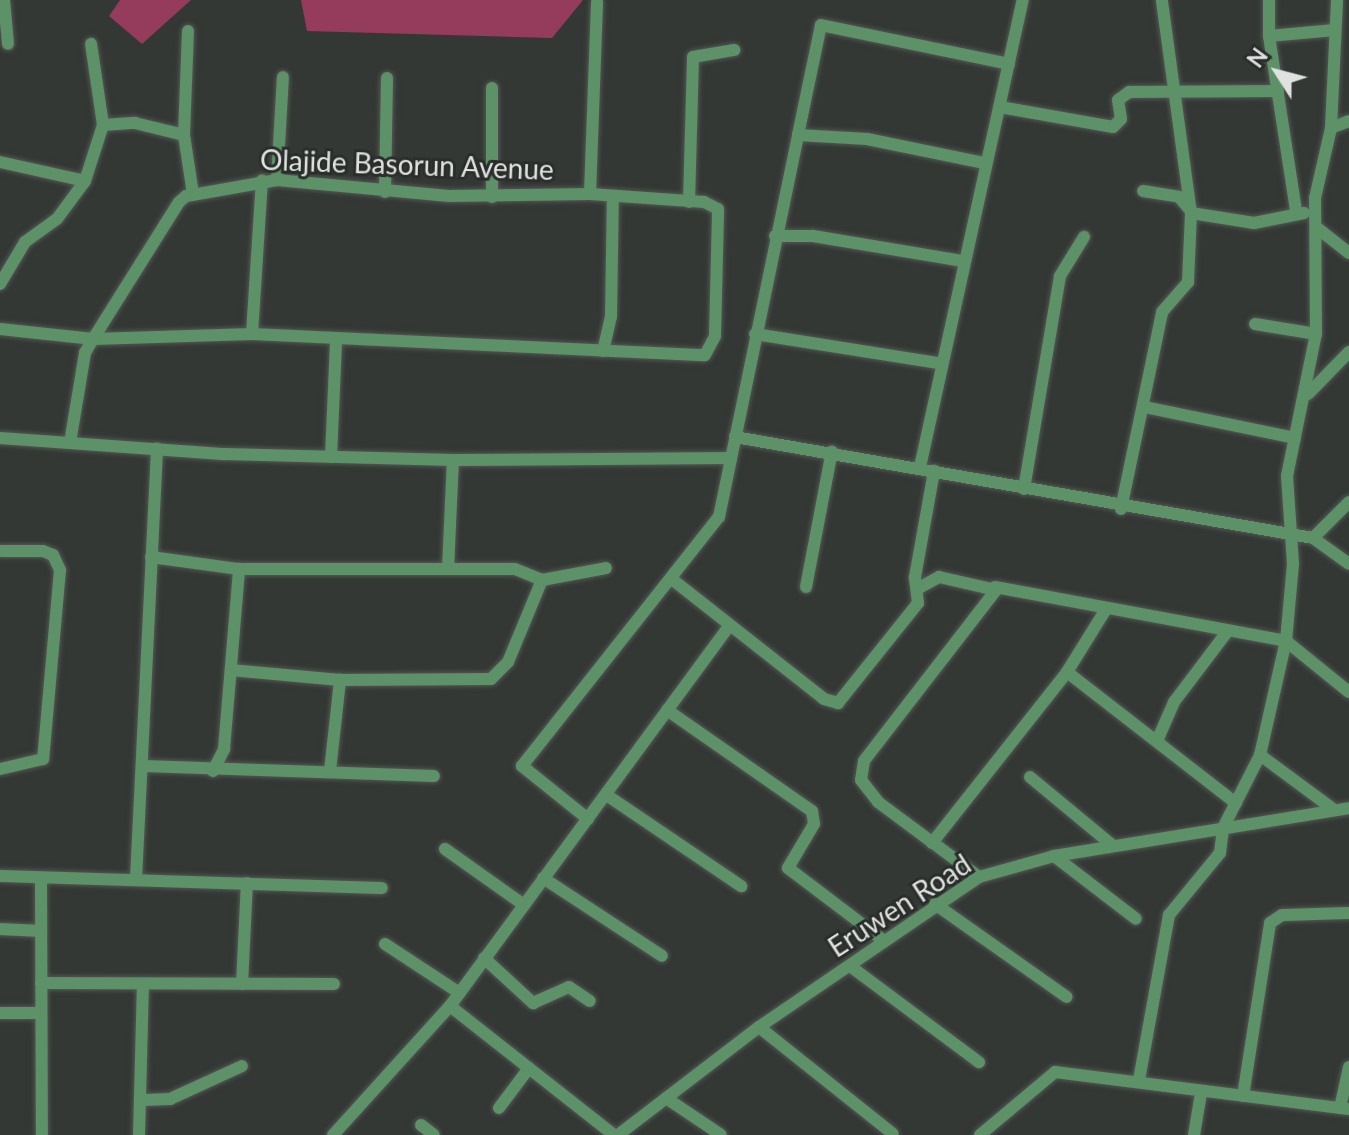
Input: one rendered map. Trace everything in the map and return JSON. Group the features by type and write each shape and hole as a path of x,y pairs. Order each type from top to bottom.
{"street":[{"path":"4,0 8,44"},
{"path":"920,467 939,363 1023,0"},
{"path":"1121,509 1145,407 1162,312 1186,291 1191,213 1177,92 1162,0"},
{"path":"1269,0 1269,36 1296,211"},
{"path":"1139,1080 1169,915 1220,853 1223,828 1260,755 1286,641 1290,539 1287,476 1308,394 1316,334 1316,181 1331,128 1337,0"},
{"path":"590,194 597,2"},
{"path":"588,819 522,766 673,580 719,517 821,25 1009,64"},
{"path":"1269,36 1335,30"},
{"path":"70,443 80,367 93,339 179,202 193,194 184,135 188,31"},
{"path":"0,284 25,242 57,219 85,181 103,125 91,44"},
{"path":"689,202 693,57 734,50"},
{"path":"277,180 283,77"},
{"path":"385,192 387,78"},
{"path":"492,88 492,197"},
{"path":"1000,107 1113,127 1120,123 1123,94 1278,91"},
{"path":"1331,128 1349,121"},
{"path":"103,125 135,123 184,135"},
{"path":"798,135 867,139 984,163"},
{"path":"0,162 85,181"},
{"path":"252,334 262,180"},
{"name":"Olajide Basorun Avenue","path":"193,194 262,180 277,180 385,192 492,197 590,194 715,204 711,350 696,356 603,351"},
{"path":"1143,191 1179,197 1191,213 1254,223 1296,211 1315,222 1349,253"},
{"path":"0,329 93,339 252,334 336,342 603,351 611,317 613,196"},
{"path":"775,236 813,236 962,261"},
{"path":"1024,489 1060,276 1084,237"},
{"path":"1255,324 1316,334"},
{"path":"755,334 939,363"},
{"path":"331,457 336,342"},
{"path":"1308,394 1349,352"},
{"path":"1145,407 1295,438"},
{"path":"735,437 920,467 1121,509 1290,539 1313,538 1349,564"},
{"path":"0,438 331,457 453,460 731,458"},
{"path":"136,879 144,766 157,449"},
{"path":"806,587 832,451"},
{"path":"448,569 453,460"},
{"path":"673,580 729,626 838,703 901,620 915,611 934,471"},
{"path":"1313,538 1349,502"},
{"path":"0,551 43,551 53,555 60,570 43,759 0,769"},
{"path":"922,553 939,577"},
{"path":"151,557 239,569 515,569 542,580 606,568"},
{"path":"213,771 224,749 239,569"},
{"path":"917,589 939,577 1286,641 1349,692"},
{"path":"231,670 340,680 500,675 542,580"},
{"path":"979,877 878,802 860,769 995,587"},
{"path":"932,843 1067,672 1106,609"},
{"path":"333,1135 450,1006 543,878 608,796 729,626"},
{"path":"1157,741 1174,702 1227,632"},
{"path":"1067,672 1236,803"},
{"path":"330,771 340,680"},
{"path":"667,710 812,811 814,824 788,868 884,941"},
{"path":"224,749 234,773"},
{"path":"1260,755 1333,809"},
{"path":"144,766 234,773 330,771 434,776"},
{"path":"1030,777 1113,846"},
{"path":"608,796 741,886"},
{"name":"Eruwen Road","path":"616,1135 759,1027 935,904 979,877 1054,856 1349,808"},
{"path":"445,849 524,905"},
{"path":"1054,856 1136,919"},
{"path":"0,876 41,880 136,879 382,888"},
{"path":"543,878 662,956"},
{"path":"41,880 39,1013 42,1135"},
{"path":"242,984 247,883"},
{"path":"935,904 1067,997"},
{"path":"1243,1096 1270,923 1282,915 1349,913"},
{"path":"0,929 41,931"},
{"path":"385,944 458,992"},
{"path":"484,958 533,1003 569,987 590,1001"},
{"path":"850,966 979,1062"},
{"path":"41,983 334,984"},
{"path":"139,1135 144,1100 143,984"},
{"path":"450,1006 616,1135"},
{"path":"0,1013 39,1013"},
{"path":"759,1027 893,1134"},
{"path":"144,1100 170,1099 242,1066"},
{"path":"980,1135 1055,1072 1139,1080 1201,1093 1222,1089 1243,1096 1345,1108 1349,1067"},
{"path":"499,1108 529,1068"},
{"path":"1194,1135 1201,1093"},
{"path":"666,1098 721,1135"},
{"path":"421,1125 434,1135"}],"shaded area":[{"path":"120,0 191,0 142,44 109,16"},
{"path":"301,0 583,0 552,38 307,31"}]}
